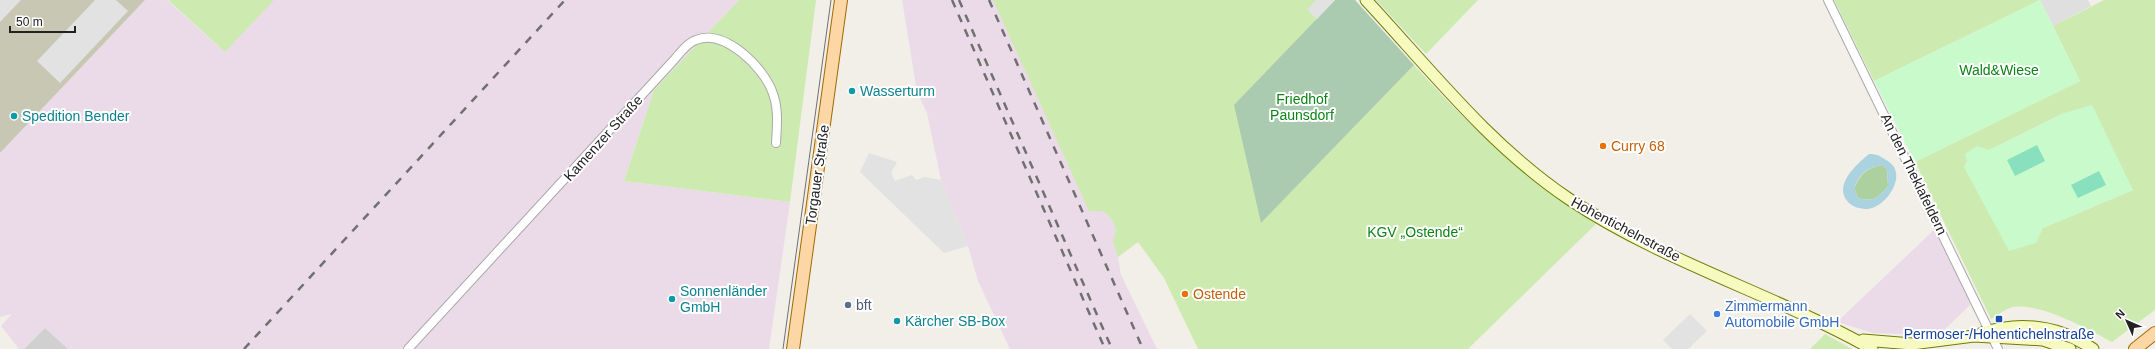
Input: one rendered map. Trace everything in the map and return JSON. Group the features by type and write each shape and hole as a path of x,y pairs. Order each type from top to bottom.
{"main road":[{"name":"Torgauer Straße","path":"793,349 841,0"},
{"name":"Hohentichelnstraße","path":"1366,0 1444,87 1483,127 1530,170 1568,198 1646,243 1854,339 1872,349"},
{"name":"Hohentichelnstraße","path":"1991,334 2000,328 2023,325 2048,329 2066,334 2093,349"},
{"path":"2135,349 2155,333"},
{"name":"Hohentichelnstraße","path":"1854,339 1879,343 1912,344 1991,334 2043,340 2070,349"}],"street":[{"name":"An den Theklafeldern","path":"1828,0 1998,349"},
{"name":"Kamenzer Straße","path":"408,349 673,60 695,40 706,37 730,45 742,53 764,74 772,91 778,113 776,143"}],"shaded area":[{"path":"0,0 145,0 0,153"},
{"path":"0,0 21,0 0,22"},
{"path":"95,0 116,0 128,11 60,83 37,61"},
{"path":"145,0 167,0 218,46 263,0 739,0 654,90 624,181 790,202 769,349 68,349 45,328 24,349 19,349 1,326 12,314 0,317 0,153"},
{"path":"902,0 999,0 1138,242 1118,257 1121,275 1157,349 1010,349 978,281 968,246 941,180 927,113 917,92"},
{"path":"1316,0 1335,0 1317,19 1307,10"},
{"path":"2040,0 2088,0 2091,6 2053,26"},
{"path":"869,153 897,162 891,173 895,181 912,175 916,180 925,177 941,180 968,246 944,253 860,172"},
{"path":"1935,229 1971,304 1942,332 1923,335 1873,333 1837,322"},
{"path":"1690,314 1707,331 1688,349 1672,349 1663,340"},
{"path":"45,328 68,349 24,349"}],"green space":[{"path":"168,0 274,0 225,52"},
{"path":"739,0 816,0 790,202 624,181 654,90"},
{"name":"KGV „Ostende“","path":"993,0 1335,0 1317,19 1261,223 1414,65 1477,130 1546,189 1596,224 1468,349 1198,349 1164,278 1138,242 1118,257 1113,241 1116,229 1111,218 1103,211 1089,211"},
{"name":"Friedhof Paunsdorf","path":"1335,0 1355,0 1414,65 1261,223 1234,105"},
{"path":"1376,0 1478,0 1426,54"},
{"path":"1834,0 2040,0 1874,81"},
{"name":"Wald&Wiese","path":"2040,0 2080,81 1915,162 1874,81"},
{"path":"2104,0 2155,0 2155,310 2112,342 2064,318 2036,309 2013,307 1991,319 1915,162 2080,81 2053,26","holes":["2064,113 2133,190 2043,228 1964,167 1967,161"]},
{"path":"2092,105 2133,190 2043,228 2036,243 2009,251 1964,167 1967,161 1965,154 1977,146 1989,150 2064,113"},
{"path":"2037,145 2045,161 2015,176 2007,160"},
{"path":"1882,165 1887,169 1888,186 1879,196 1875,198 1868,200 1858,198 1854,188 1859,179 1868,170"},
{"path":"2099,171 2106,185 2078,198 2071,185"},
{"path":"1825,334 1852,349 1810,349"}],"water":[{"path":"1869,154 1874,154 1886,160 1893,166 1896,173 1896,181 1888,197 1874,207 1867,209 1862,209 1850,204 1844,196 1843,189 1848,176","holes":["1881,165 1887,169 1888,186 1882,193 1879,196 1868,200 1858,198 1854,188 1861,175 1867,170"]}],"tram line":[{"path":"783,349 831,0"}],"railway":[{"path":"244,349 565,0"},
{"path":"952,0 1105,349"},
{"path":"959,0 1112,349"},
{"path":"989,0 1143,349"}],"place":[{"name":"Wasserturm","path":"852,91"},
{"name":"Spedition Bender","path":"14,116"},
{"name":"Curry 68","path":"1603,146"},
{"name":"Ostende","path":"1185,294"},
{"name":"Sonnenländer GmbH","path":"672,299"},
{"name":"bft","path":"848,305"},
{"name":"Zimmermann Automobile GmbH","path":"1717,314"},
{"name":"Permoser-/Hohentichelnstraße","path":"1999,319"},
{"name":"Kärcher SB-Box","path":"897,321"}]}
